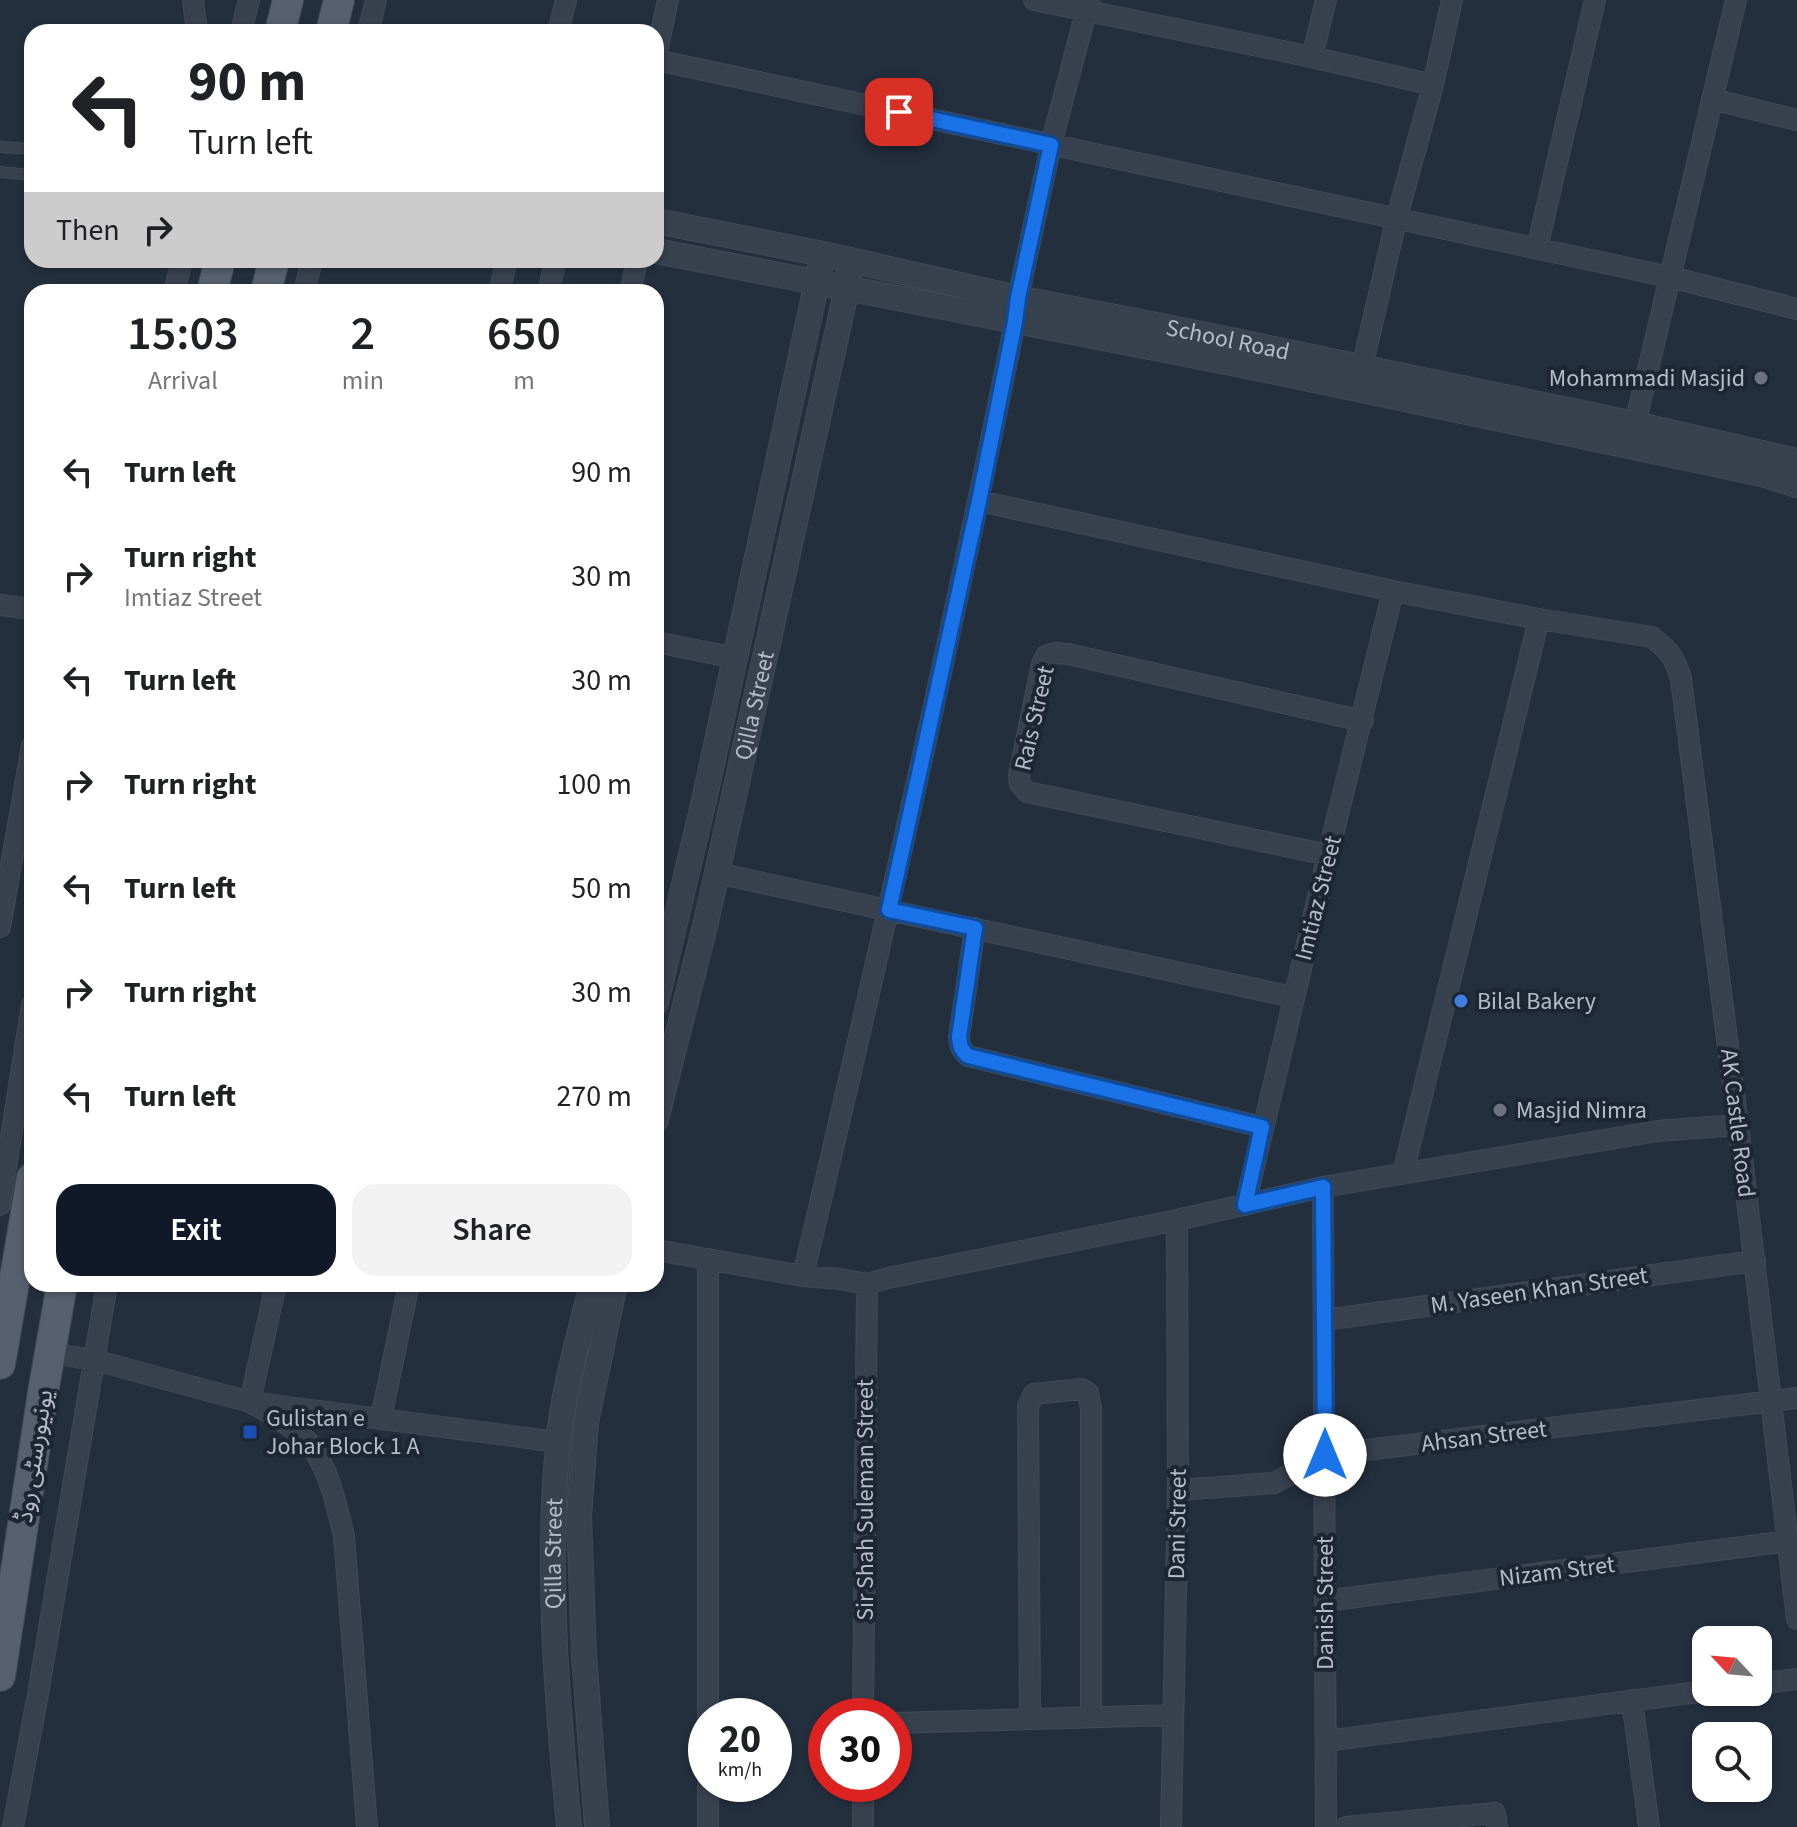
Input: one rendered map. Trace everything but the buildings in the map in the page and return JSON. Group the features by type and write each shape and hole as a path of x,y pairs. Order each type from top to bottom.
{"main road":[{"path":"282,24 288,0"},
{"path":"333,24 339,0"},
{"path":"0,1364 5,1306 24,1216"},
{"name":"یونیورسٹی روڈ","path":"0,1676 61,1292"}],"street":[{"path":"193,0 196,24"},
{"path":"243,24 249,0"},
{"path":"370,24 376,0"},
{"path":"560,24 566,0"},
{"path":"663,24 668,0"},
{"path":"1034,0 1087,6 1433,85"},
{"path":"1312,57 1326,0"},
{"path":"1362,367 1452,0"},
{"path":"1537,248 1595,0"},
{"path":"1635,424 1736,0"},
{"path":"803,1276 889,910 979,501 1051,145 1087,6"},
{"path":"664,60 1670,277 1797,309"},
{"path":"1712,99 1797,120"},
{"name":"School Road","path":"664,223 823,254 1017,310 1252,367 1735,458 1797,461"},
{"name":"School Road","path":"664,253 845,289 1017,310 1362,367 1635,424 1735,458 1762,474 1797,485"},
{"name":"Qilla Street","path":"664,970 702,811 823,254"},
{"name":"Qilla Street","path":"664,1087 716,873 850,261"},
{"path":"979,501 1393,591 1539,619 1403,1173"},
{"name":"Imtiaz Street","path":"1245,1205 1393,591"},
{"path":"0,605 24,608"},
{"name":"AK Castle Road","path":"1539,619 1652,637 1676,660 1681,679 1797,1619"},
{"path":"664,644 735,658"},
{"name":"Rais Street","path":"1328,855 1027,792 1020,784 1019,775 1042,664 1046,656 1068,654 1363,721"},
{"path":"0,927 24,791"},
{"path":"716,873 1293,997"},
{"path":"975,928 959,1037 960,1046 968,1056 1262,1127"},
{"path":"0,1205 24,1055"},
{"path":"664,1251 867,1284 1323,1187 1658,1131 1738,1125"},
{"name":"Danish Street","path":"1323,1187 1326,1827"},
{"name":"Dani Street","path":"1171,1827 1178,1490 1177,1220"},
{"path":"708,1259 708,1698"},
{"name":"M. Yaseen Khan Street","path":"1324,1320 1755,1261"},
{"name":"Sir Shah Suleman Street","path":"863,1698 867,1284"},
{"path":"13,1827 106,1292"},
{"path":"250,1402 274,1292"},
{"path":"381,1418 407,1292"},
{"name":"Qilla Street","path":"569,1827 559,1720 552,1578 554,1489 567,1386 590,1292"},
{"name":"Qilla Street","path":"597,1827 584,1655 579,1516 586,1422 613,1292"},
{"path":"50,1353 94,1360 250,1402 558,1442"},
{"path":"1030,1719 1028,1406 1034,1394 1082,1389 1088,1393 1091,1408 1091,1717"},
{"name":"Ahsan Street","path":"1178,1490 1274,1483 1325,1455 1797,1398"},
{"path":"250,1402 284,1422 315,1450 334,1497 344,1536 367,1827"},
{"name":"Nizam Stret","path":"1325,1601 1788,1541"},
{"path":"552,1578 581,1576"},
{"path":"1772,1682 1797,1679"},
{"path":"1326,1741 1692,1693"},
{"path":"1632,1700 1649,1827"},
{"path":"912,1722 1172,1715"},
{"path":"708,1802 708,1827"},
{"path":"863,1802 863,1827"},
{"path":"1346,1827 1433,1823 1495,1813 1497,1827"}],"lane":[{"path":"0,147 24,148"},
{"path":"0,172 24,174"}],"place":[{"name":"Mohammadi Masjid","path":"1761,378"},
{"name":"Bilal Bakery","path":"1461,1001"},
{"name":"Masjid Nimra","path":"1500,1110"},
{"name":"Gulistan e Johar Block 1 A","path":"250,1432"}],"route":[{"path":"899,112 1051,145 979,501 889,910 975,928 959,1037 960,1046 968,1056 1262,1127 1245,1205 1323,1187 1325,1455"}]}
